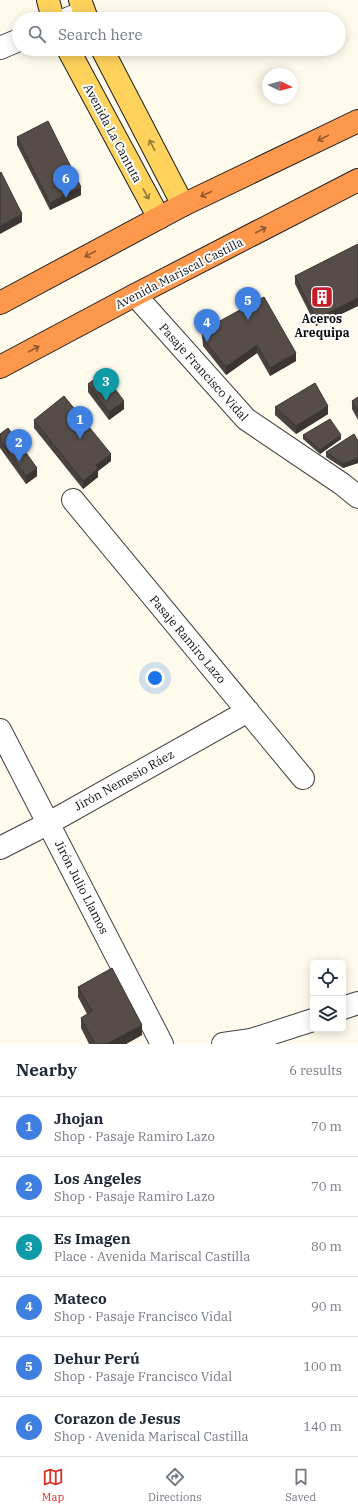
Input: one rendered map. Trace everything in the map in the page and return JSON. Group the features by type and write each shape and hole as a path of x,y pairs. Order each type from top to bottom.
{"highway":[{"path":"0,303 183,205 358,121"},
{"name":"Avenida Mariscal Castilla","path":"0,367 135,295 358,180"}],"main road":[{"path":"48,0 51,12"},
{"name":"Avenida La Cantuta","path":"72,56 159,218"},
{"path":"106,56 183,205"}],"street":[{"path":"0,48 12,43"},
{"name":"Pasaje Francisco Vidal","path":"135,295 246,420 353,486"},
{"name":"Pasaje Ramiro Lazo","path":"73,500 303,778"},
{"name":"Jirón Nemesio Ráez","path":"0,848 49,823 248,711"},
{"name":"Jirón Julio Llamos","path":"0,730 162,1044"},
{"path":"346,1007 358,1003"},
{"path":"223,1044 251,1040 310,1021"}],"building":[{"path":"48,121 81,187 50,203 17,137"},
{"path":"1,172 22,214 0,226 0,173"},
{"path":"358,244 358,298 316,319 295,276"},
{"path":"264,297 296,353 270,368 257,345 226,367 203,339 202,333 207,328"},
{"path":"103,373 124,401 109,412 88,384"},
{"path":"315,383 328,406 296,426 275,407"},
{"path":"64,396 111,454 96,465 98,469 83,481 34,420"},
{"path":"358,397 358,412 352,401"},
{"path":"330,419 341,435 320,450 303,435"},
{"path":"8,428 37,468 26,476 0,440 0,434"},
{"path":"354,434 358,441 358,458 343,464 326,452"},
{"path":"112,968 142,1025 107,1044 95,1044 81,1018 92,1011 78,987"}],"place":[{"name":"Corazon de Jesus","path":"66,198"},
{"name":"Aceros Arequipa","path":"322,297"},
{"name":"Dehur Perú","path":"248,320"},
{"name":"Mateco","path":"207,342"},
{"name":"Es Imagen","path":"106,401"},
{"name":"Jhojan","path":"80,439"},
{"name":"Los Angeles","path":"19,462"}]}
